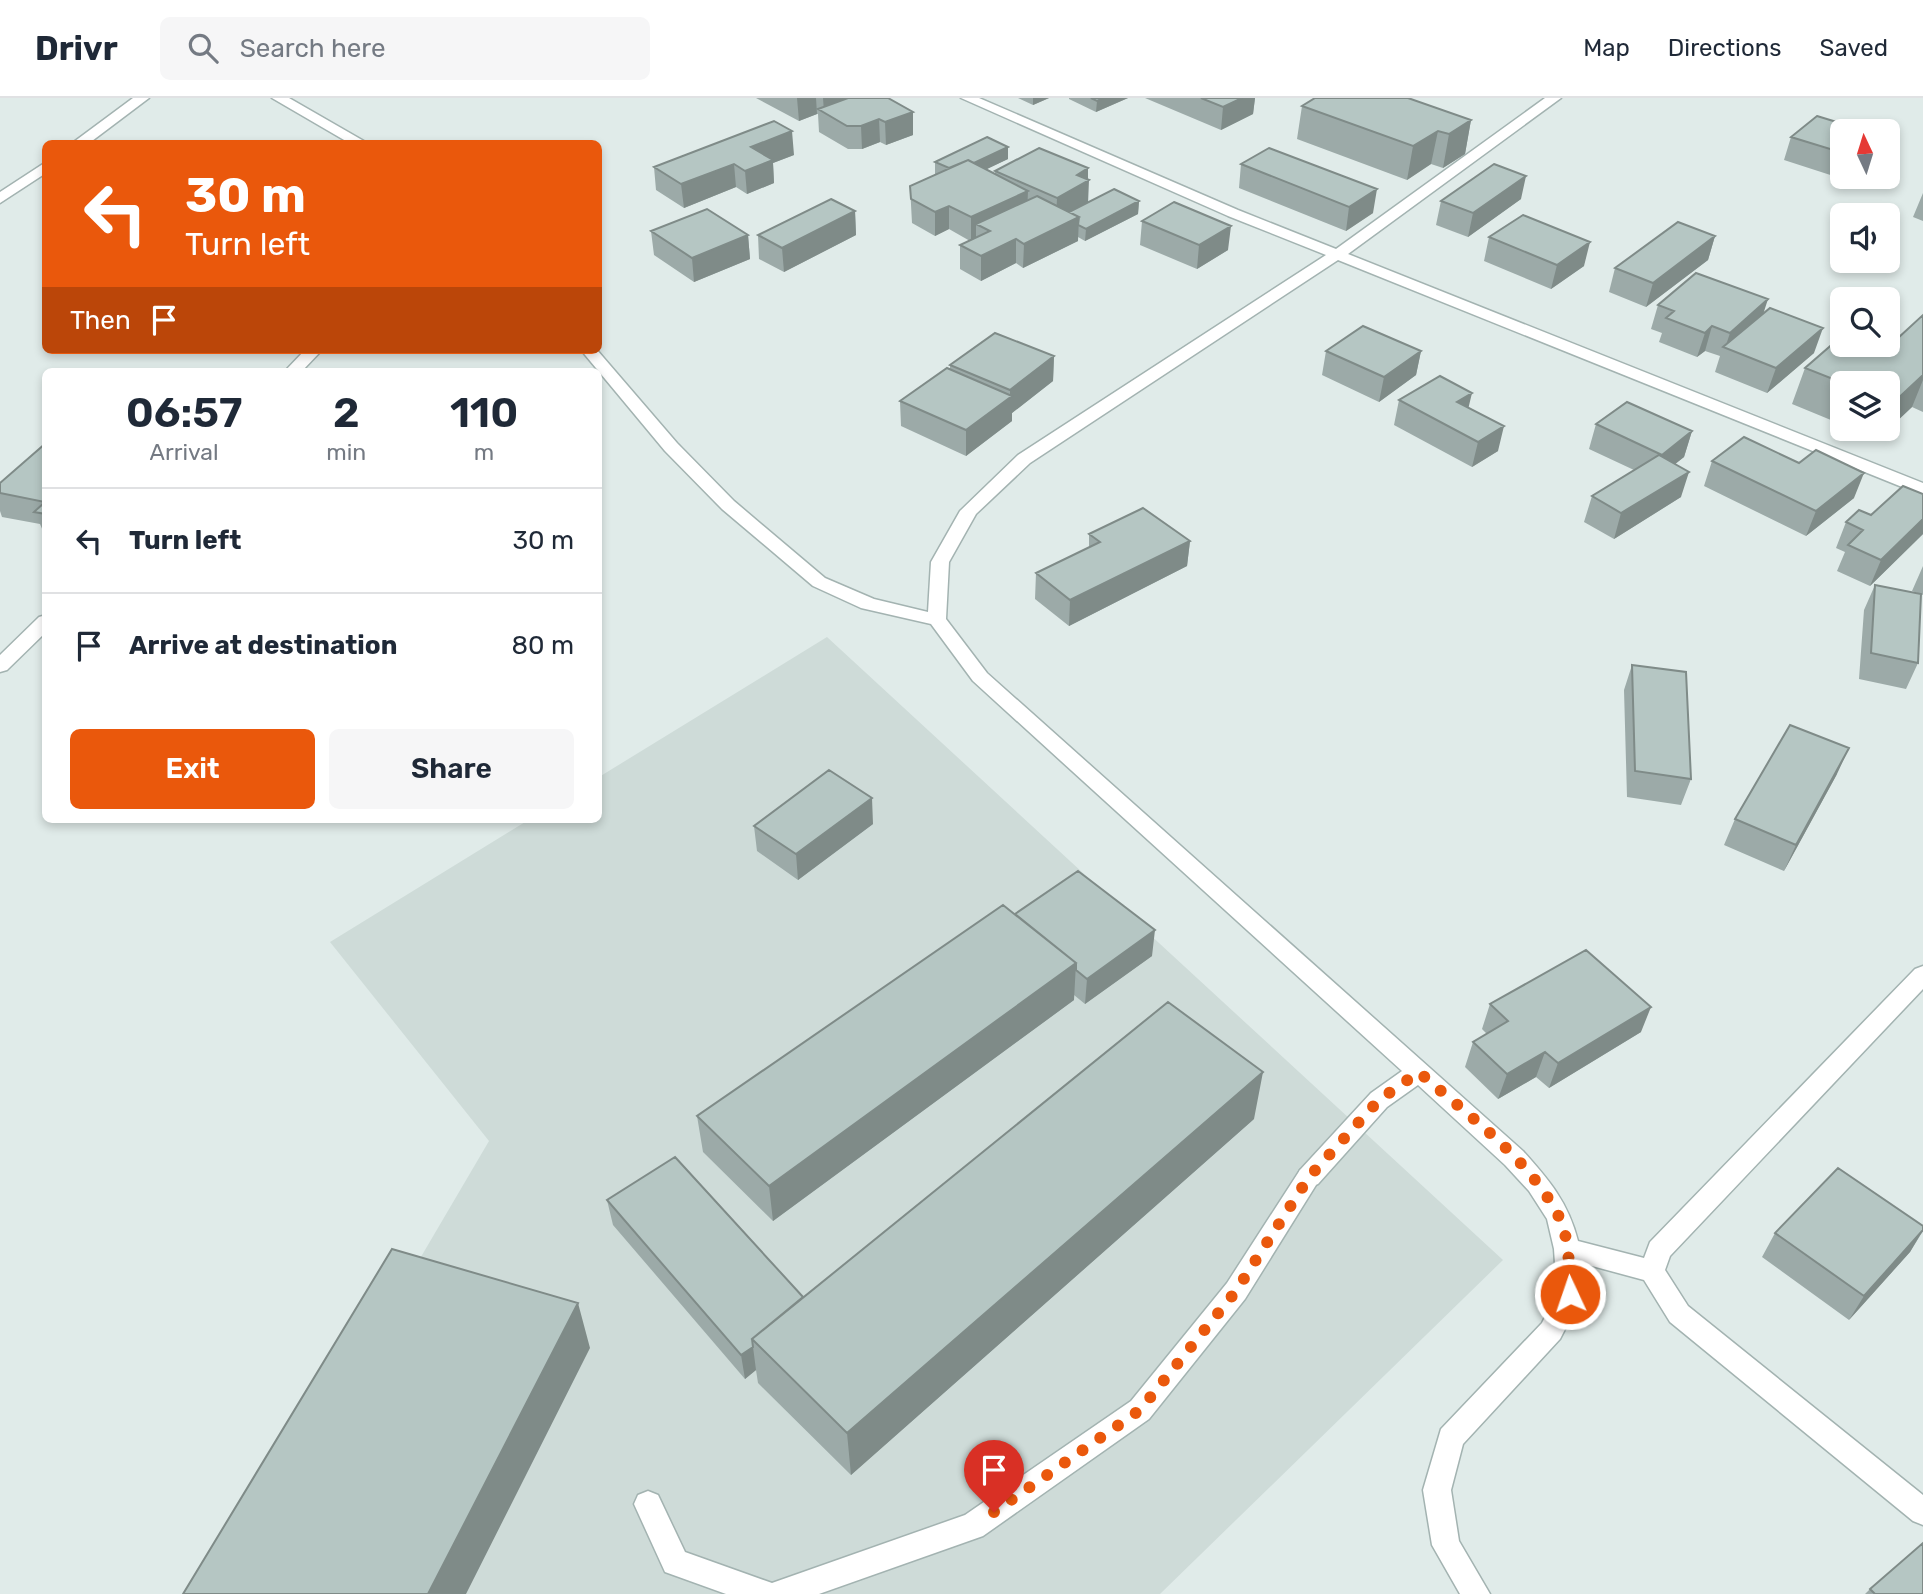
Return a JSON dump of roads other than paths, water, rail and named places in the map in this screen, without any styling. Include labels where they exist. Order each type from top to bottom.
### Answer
[{"type":"street","points":[[84,140],[142,98]]},
{"type":"street","points":[[279,98],[355,140]]},
{"type":"street","points":[[968,98],[1233,213],[1923,489]]},
{"type":"street","points":[[1476,1594],[1446,1545],[1437,1490],[1451,1438],[1476,1408],[1551,1331],[1570,1294],[1567,1249],[1559,1216],[1538,1184],[1514,1158],[979,677],[937,620],[940,562],[969,511],[1024,459],[1338,254],[1554,98]]},
{"type":"street","points":[[0,199],[42,169]]},
{"type":"street","points":[[296,368],[310,354]]},
{"type":"street","points":[[592,354],[671,447],[729,505],[819,582],[868,604],[937,620]]},
{"type":"street","points":[[0,666],[42,625]]},
{"type":"street","points":[[1652,1271],[1659,1250],[1923,975]]},
{"type":"street","points":[[779,1594],[973,1526],[1140,1410],[1236,1291],[1309,1177],[1379,1100],[1419,1072]]},
{"type":"street","points":[[1567,1249],[1652,1271],[1679,1314],[1923,1512]]},
{"type":"street","points":[[648,1504],[675,1562],[766,1594]]}]
